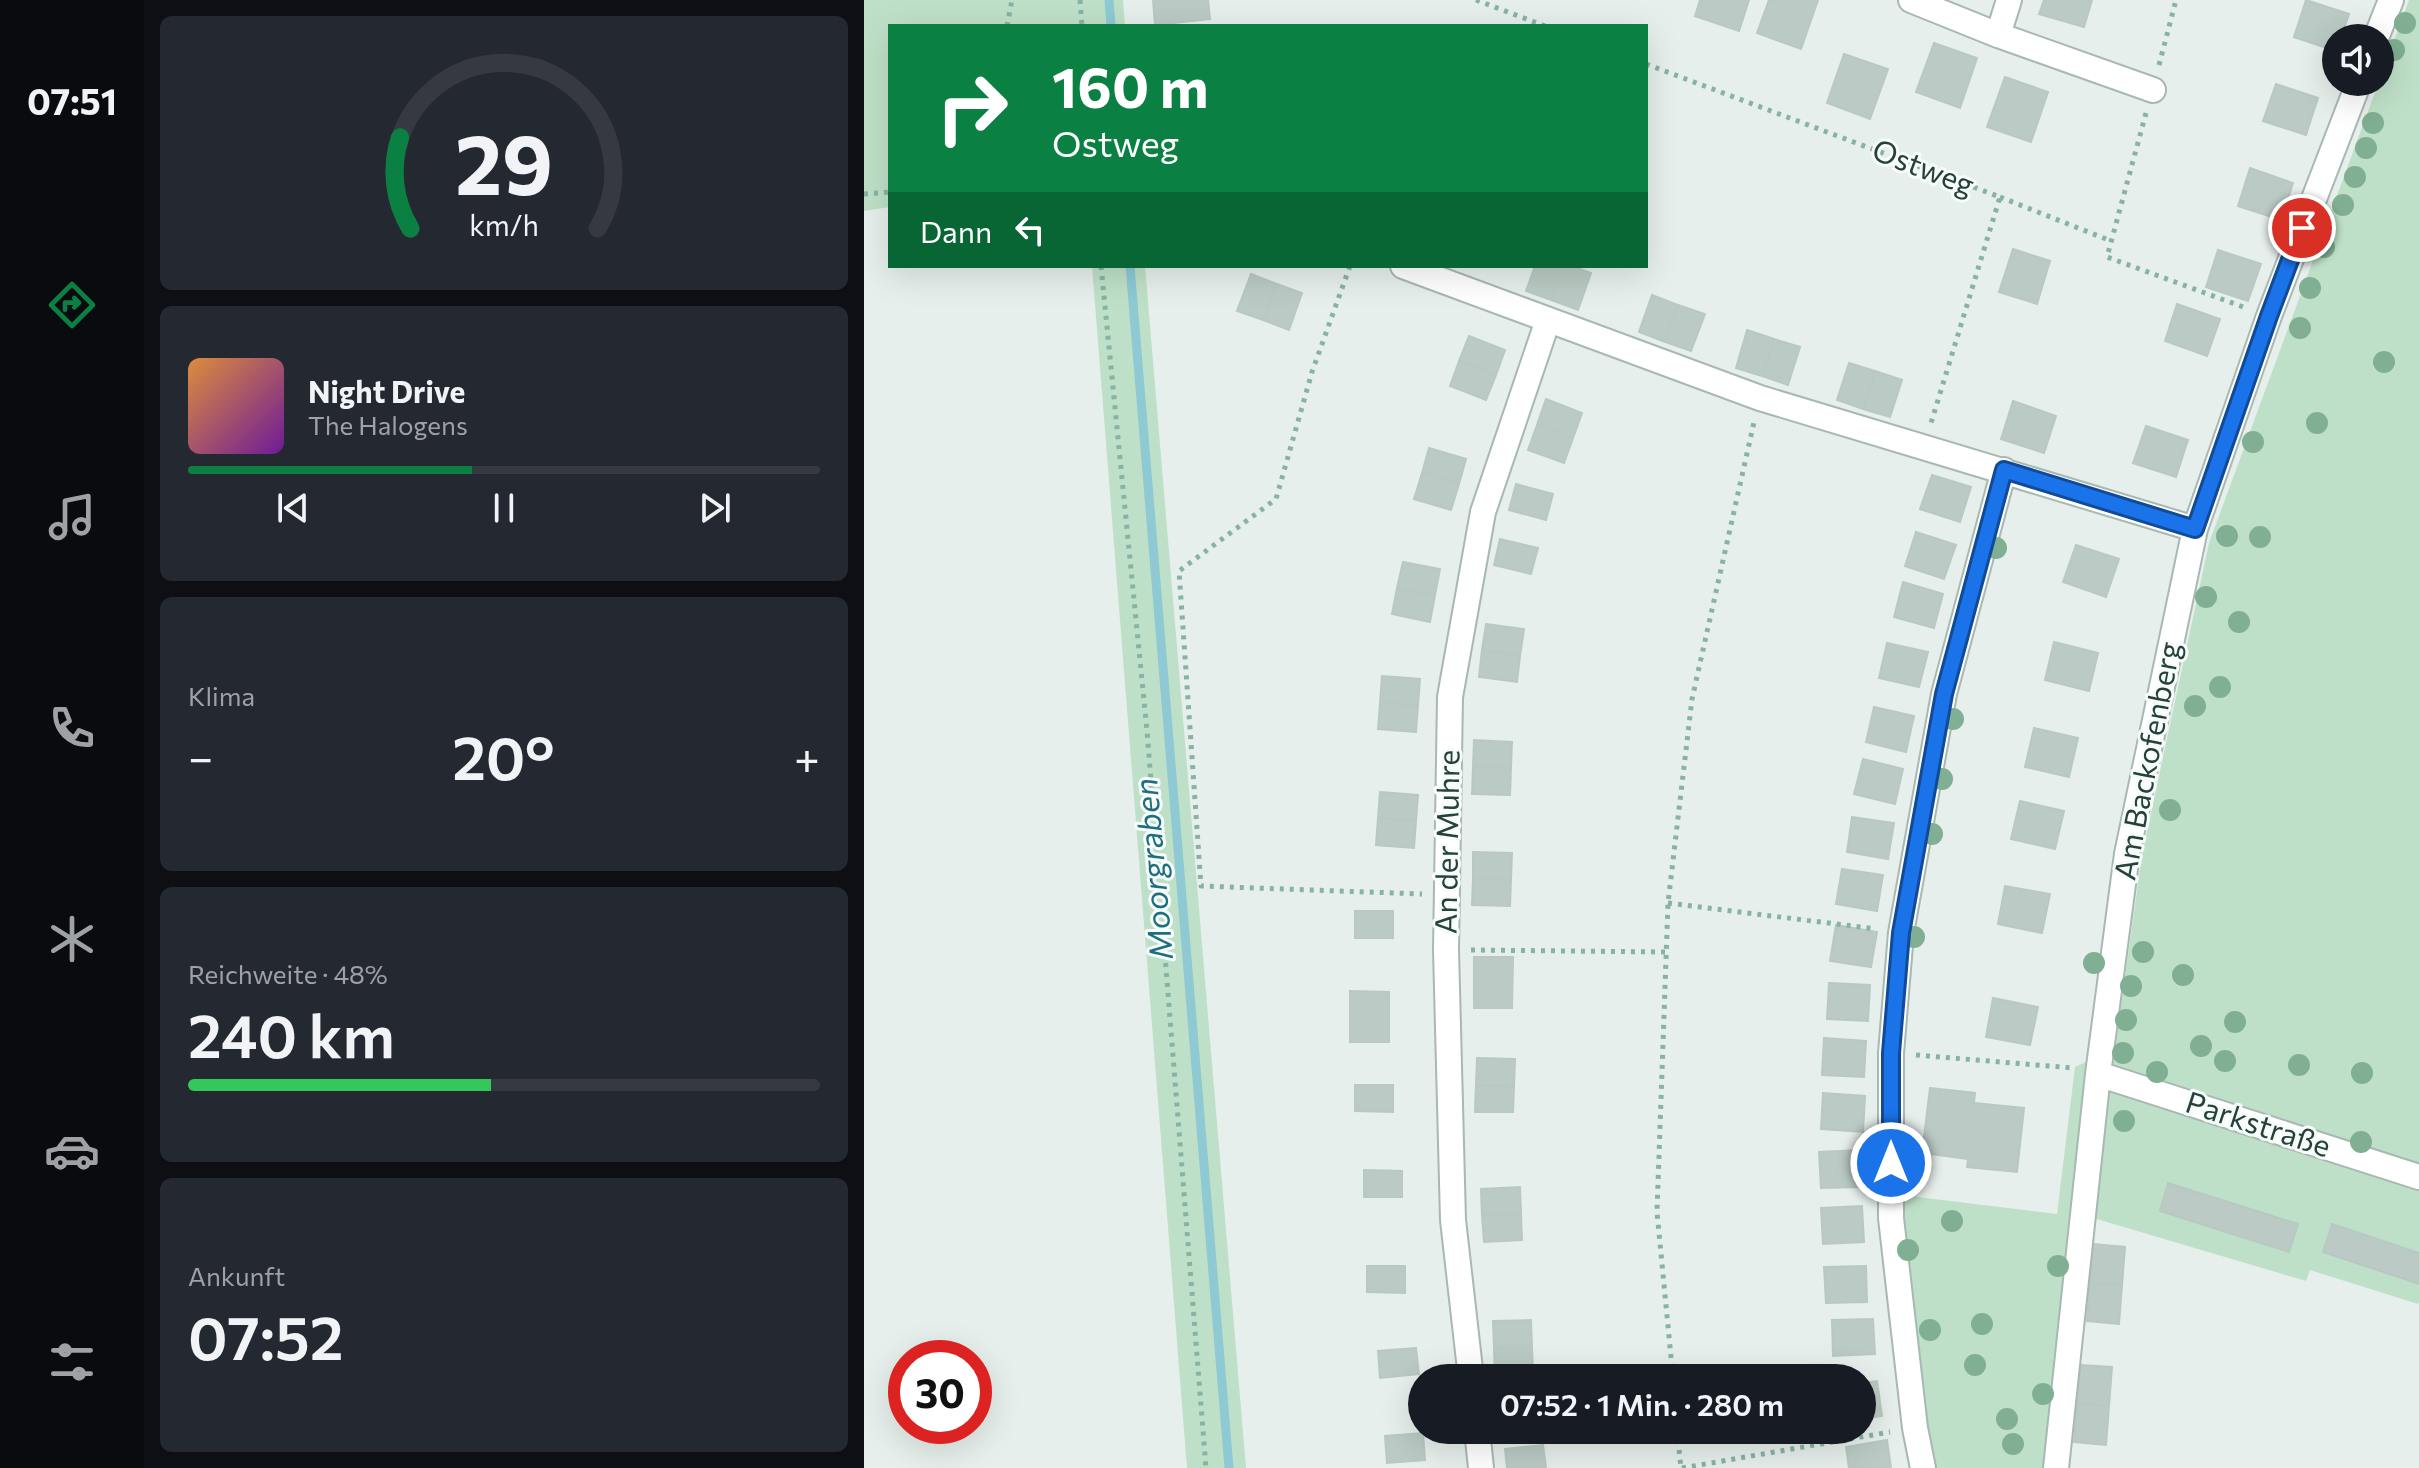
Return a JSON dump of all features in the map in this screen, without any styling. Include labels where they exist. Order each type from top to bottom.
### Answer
[{"type":"street","points":[[1911,0],[1998,35],[2153,90]]},
{"type":"street","points":[[1998,35],[2009,0]]},
{"type":"street","points":[[2382,24],[2391,0]]},
{"type":"street","name":"Am Backofenberg","points":[[2056,1468],[2098,1074],[2127,854],[2195,529],[2269,316],[2354,96]]},
{"type":"street","points":[[1408,268],[1760,398],[2195,529]]},
{"type":"street","name":"An der Muhre","points":[[1469,1364],[1453,1220],[1446,950],[1450,697],[1483,512],[1548,320]]},
{"type":"street","points":[[1923,1468],[1915,1428],[1891,1218],[1891,1053],[1901,933],[1944,694],[2004,470]]},
{"type":"street","name":"Parkstraße","points":[[2098,1074],[2419,1177]]},
{"type":"street","points":[[1478,1444],[1481,1468]]},
{"type":"path","points":[[1007,24],[1012,0]]},
{"type":"path","points":[[1080,0],[1082,24]]},
{"type":"path","points":[[1476,0],[1540,24]]},
{"type":"path","points":[[2176,0],[2107,257],[2269,316]]},
{"type":"path","name":"Ostweg","points":[[1648,65],[2000,197],[1923,446]]},
{"type":"path","points":[[864,194],[888,192]]},
{"type":"path","points":[[2000,197],[2111,241]]},
{"type":"path","points":[[1101,268],[1147,731],[1206,1468]]},
{"type":"path","points":[[1349,268],[1312,372],[1276,499],[1179,571],[1201,886],[1447,895]]},
{"type":"path","points":[[1672,1364],[1657,1212],[1668,903],[1692,699],[1760,398]]},
{"type":"path","points":[[1668,903],[1901,933]]},
{"type":"path","points":[[1446,950],[1665,952]]},
{"type":"path","points":[[1891,1053],[2066,1066],[2098,1074]]},
{"type":"path","points":[[1679,1444],[1682,1468],[1915,1428]]},
{"type":"green space","points":[[864,0],[1123,0],[1125,24],[888,24],[888,207],[864,211]]},
{"type":"green space","points":[[2409,0],[2419,0],[2418,1304],[2310,1270],[2306,1281],[2090,1217],[2066,1468],[1909,1468],[1877,1192],[2057,1214],[2075,1067],[2115,1049],[2142,855],[2209,543],[2374,96],[2394,96],[2394,41]]},
{"type":"green space","points":[[1092,268],[1145,268],[1246,1468],[1187,1468]]},
{"type":"building","points":[[1153,0],[1208,0],[1210,19],[1155,24]]},
{"type":"building","points":[[1700,0],[1749,0],[1739,31],[1695,16]]},
{"type":"building","points":[[1769,0],[1818,0],[1801,49],[1757,33]]},
{"type":"building","points":[[2044,0],[2092,0],[2084,27],[2039,14]]},
{"type":"building","points":[[2306,0],[2349,14],[2346,24],[2322,24],[2322,46],[2294,37]]},
{"type":"building","points":[[1934,43],[1977,58],[1960,108],[1916,92]]},
{"type":"building","points":[[1844,54],[1888,69],[1870,119],[1827,103]]},
{"type":"building","points":[[2005,77],[2048,92],[2031,142],[1987,127]]},
{"type":"building","points":[[2276,84],[2318,98],[2306,135],[2263,121]]},
{"type":"building","points":[[2250,168],[2293,183],[2281,220],[2238,206]]},
{"type":"building","points":[[2013,249],[2050,261],[2037,304],[1999,292]]},
{"type":"building","points":[[2218,250],[2261,264],[2248,301],[2206,287]]},
{"type":"building","points":[[1534,268],[1563,268],[1551,300],[1526,291]]},
{"type":"building","points":[[1563,268],[1577,268],[1591,273],[1578,310],[1551,300]]},
{"type":"building","points":[[1251,274],[1277,284],[1263,320],[1237,311]]},
{"type":"building","points":[[1277,284],[1302,293],[1289,330],[1263,320]]},
{"type":"building","points":[[1652,295],[1678,305],[1665,342],[1639,332]]},
{"type":"building","points":[[2177,304],[2220,319],[2207,356],[2165,341]]},
{"type":"building","points":[[1678,305],[1705,314],[1691,351],[1665,342]]},
{"type":"building","points":[[1747,330],[1774,339],[1762,376],[1736,368]]},
{"type":"building","points":[[1469,336],[1505,350],[1496,375],[1459,361]]},
{"type":"building","points":[[1774,339],[1800,347],[1788,385],[1762,376]]},
{"type":"building","points":[[1459,361],[1496,375],[1486,400],[1450,386]]},
{"type":"building","points":[[1849,363],[1875,371],[1863,409],[1837,400]]},
{"type":"building","points":[[1875,371],[1902,380],[1890,417],[1863,409]]},
{"type":"building","points":[[1546,399],[1582,413],[1573,438],[1537,425]]},
{"type":"building","points":[[2013,401],[2056,416],[2044,453],[2001,439]]},
{"type":"building","points":[[1537,425],[1573,438],[1564,463],[1528,450]]},
{"type":"building","points":[[2146,426],[2188,440],[2176,477],[2133,463]]},
{"type":"building","points":[[1429,448],[1466,459],[1459,484],[1422,473]]},
{"type":"building","points":[[1422,473],[1459,484],[1451,510],[1414,499]]},
{"type":"building","points":[[1932,475],[1971,487],[1960,522],[1920,509]]},
{"type":"building","points":[[1516,484],[1553,494],[1546,520],[1509,510]]},
{"type":"building","points":[[1916,532],[1956,545],[1944,579],[1905,566]]},
{"type":"building","points":[[1500,539],[1538,548],[1531,574],[1494,565]]},
{"type":"building","points":[[2076,545],[2119,559],[2106,597],[2063,582]]},
{"type":"building","points":[[1403,562],[1440,569],[1435,595],[1397,588]]},
{"type":"building","points":[[1903,582],[1943,594],[1934,628],[1894,617]]},
{"type":"building","points":[[1397,588],[1435,595],[1430,622],[1392,614]]},
{"type":"building","points":[[1486,624],[1524,629],[1520,656],[1482,650]]},
{"type":"building","points":[[2054,642],[2098,653],[2089,691],[2045,680]]},
{"type":"building","points":[[1887,643],[1928,652],[1919,687],[1879,678]]},
{"type":"building","points":[[1482,650],[1520,656],[1517,682],[1479,677]]},
{"type":"building","points":[[1382,676],[1420,679],[1418,705],[1380,703]]},
{"type":"building","points":[[1380,703],[1418,705],[1416,732],[1378,729]]},
{"type":"building","points":[[1874,707],[1914,716],[1906,752],[1866,742]]},
{"type":"building","points":[[2034,728],[2078,738],[2069,777],[2025,767]]},
{"type":"building","points":[[1474,740],[1512,742],[1511,768],[1473,767]]},
{"type":"building","points":[[1863,759],[1903,769],[1895,804],[1854,794]]},
{"type":"building","points":[[1473,767],[1511,768],[1510,795],[1472,794]]},
{"type":"building","points":[[1380,792],[1418,795],[1416,821],[1378,818]]},
{"type":"building","points":[[2020,801],[2064,811],[2055,849],[2011,839]]},
{"type":"building","points":[[1852,817],[1894,823],[1888,859],[1847,852]]},
{"type":"building","points":[[1378,818],[1416,821],[1414,848],[1376,845]]},
{"type":"building","points":[[1473,852],[1512,853],[1511,880],[1473,878]]},
{"type":"building","points":[[1842,869],[1883,875],[1877,911],[1836,904]]},
{"type":"building","points":[[1473,878],[1511,880],[1510,906],[1472,905]]},
{"type":"building","points":[[2005,886],[2050,894],[2042,933],[1998,924]]},
{"type":"building","points":[[1355,911],[1393,911],[1393,938],[1355,938]]},
{"type":"building","points":[[1836,925],[1877,932],[1871,967],[1830,961]]},
{"type":"building","points":[[1474,957],[1513,957],[1512,1008],[1474,1008]]},
{"type":"building","points":[[1829,983],[1870,985],[1868,1021],[1827,1019]]},
{"type":"building","points":[[1350,991],[1389,992],[1389,1042],[1350,1042]]},
{"type":"building","points":[[1993,998],[2038,1007],[2030,1045],[1986,1037]]},
{"type":"building","points":[[1824,1038],[1866,1041],[1864,1077],[1822,1075]]},
{"type":"building","points":[[1477,1058],[1515,1059],[1514,1086],[1476,1085]]},
{"type":"building","points":[[1355,1085],[1393,1085],[1393,1112],[1355,1111]]},
{"type":"building","points":[[1476,1085],[1514,1086],[1513,1112],[1475,1112]]},
{"type":"building","points":[[1930,1088],[1975,1093],[1974,1103],[2024,1108],[2017,1172],[1967,1167],[1968,1159],[1922,1153]]},
{"type":"building","points":[[1823,1093],[1865,1096],[1863,1132],[1821,1129]]},
{"type":"building","points":[[1860,1150],[1862,1187],[1821,1188],[1819,1152]]},
{"type":"building","points":[[1364,1170],[1402,1171],[1402,1197],[1364,1197]]},
{"type":"building","points":[[2168,1183],[2298,1224],[2289,1252],[2160,1211]]},
{"type":"building","points":[[1520,1187],[1521,1214],[1482,1215],[1481,1189]]},
{"type":"building","points":[[1862,1206],[1864,1242],[1823,1244],[1821,1208]]},
{"type":"building","points":[[1521,1214],[1522,1240],[1484,1242],[1482,1215]]},
{"type":"building","points":[[2332,1224],[2419,1253],[2419,1284],[2323,1252]]},
{"type":"building","points":[[2093,1244],[2125,1247],[2122,1285],[2090,1283]]},
{"type":"building","points":[[1367,1266],[1405,1266],[1405,1293],[1367,1292]]},
{"type":"building","points":[[1866,1266],[1867,1302],[1826,1303],[1824,1267]]},
{"type":"building","points":[[2090,1283],[2122,1285],[2119,1324],[2087,1321]]},
{"type":"building","points":[[1873,1319],[1875,1354],[1833,1356],[1832,1320]]},
{"type":"building","points":[[1531,1320],[1532,1347],[1494,1348],[1493,1321]]},
{"type":"building","points":[[1532,1347],[1533,1364],[1495,1364],[1494,1348]]},
{"type":"building","points":[[1416,1348],[1418,1364],[1408,1364],[1408,1375],[1380,1378],[1378,1351]]},
{"type":"building","points":[[2080,1365],[2112,1367],[2109,1406],[2077,1403]]},
{"type":"building","points":[[1876,1381],[1882,1416],[1876,1417]]},
{"type":"building","points":[[2077,1403],[2109,1406],[2106,1445],[2074,1442]]},
{"type":"building","points":[[1408,1434],[1408,1444],[1424,1444],[1425,1460],[1387,1463],[1385,1436]]},
{"type":"building","points":[[1887,1440],[1891,1468],[1849,1468],[1846,1447]]},
{"type":"building","points":[[1543,1445],[1546,1468],[1507,1468],[1505,1449]]},
{"type":"waterway","name":"Moorgraben","points":[[1109,0],[1111,24]]},
{"type":"waterway","name":"Moorgraben","points":[[1130,268],[1229,1468]]},
{"type":"route","points":[[1891,1163],[1891,1053],[1901,933],[1944,694],[2004,470],[2195,529],[2302,228]]}]
